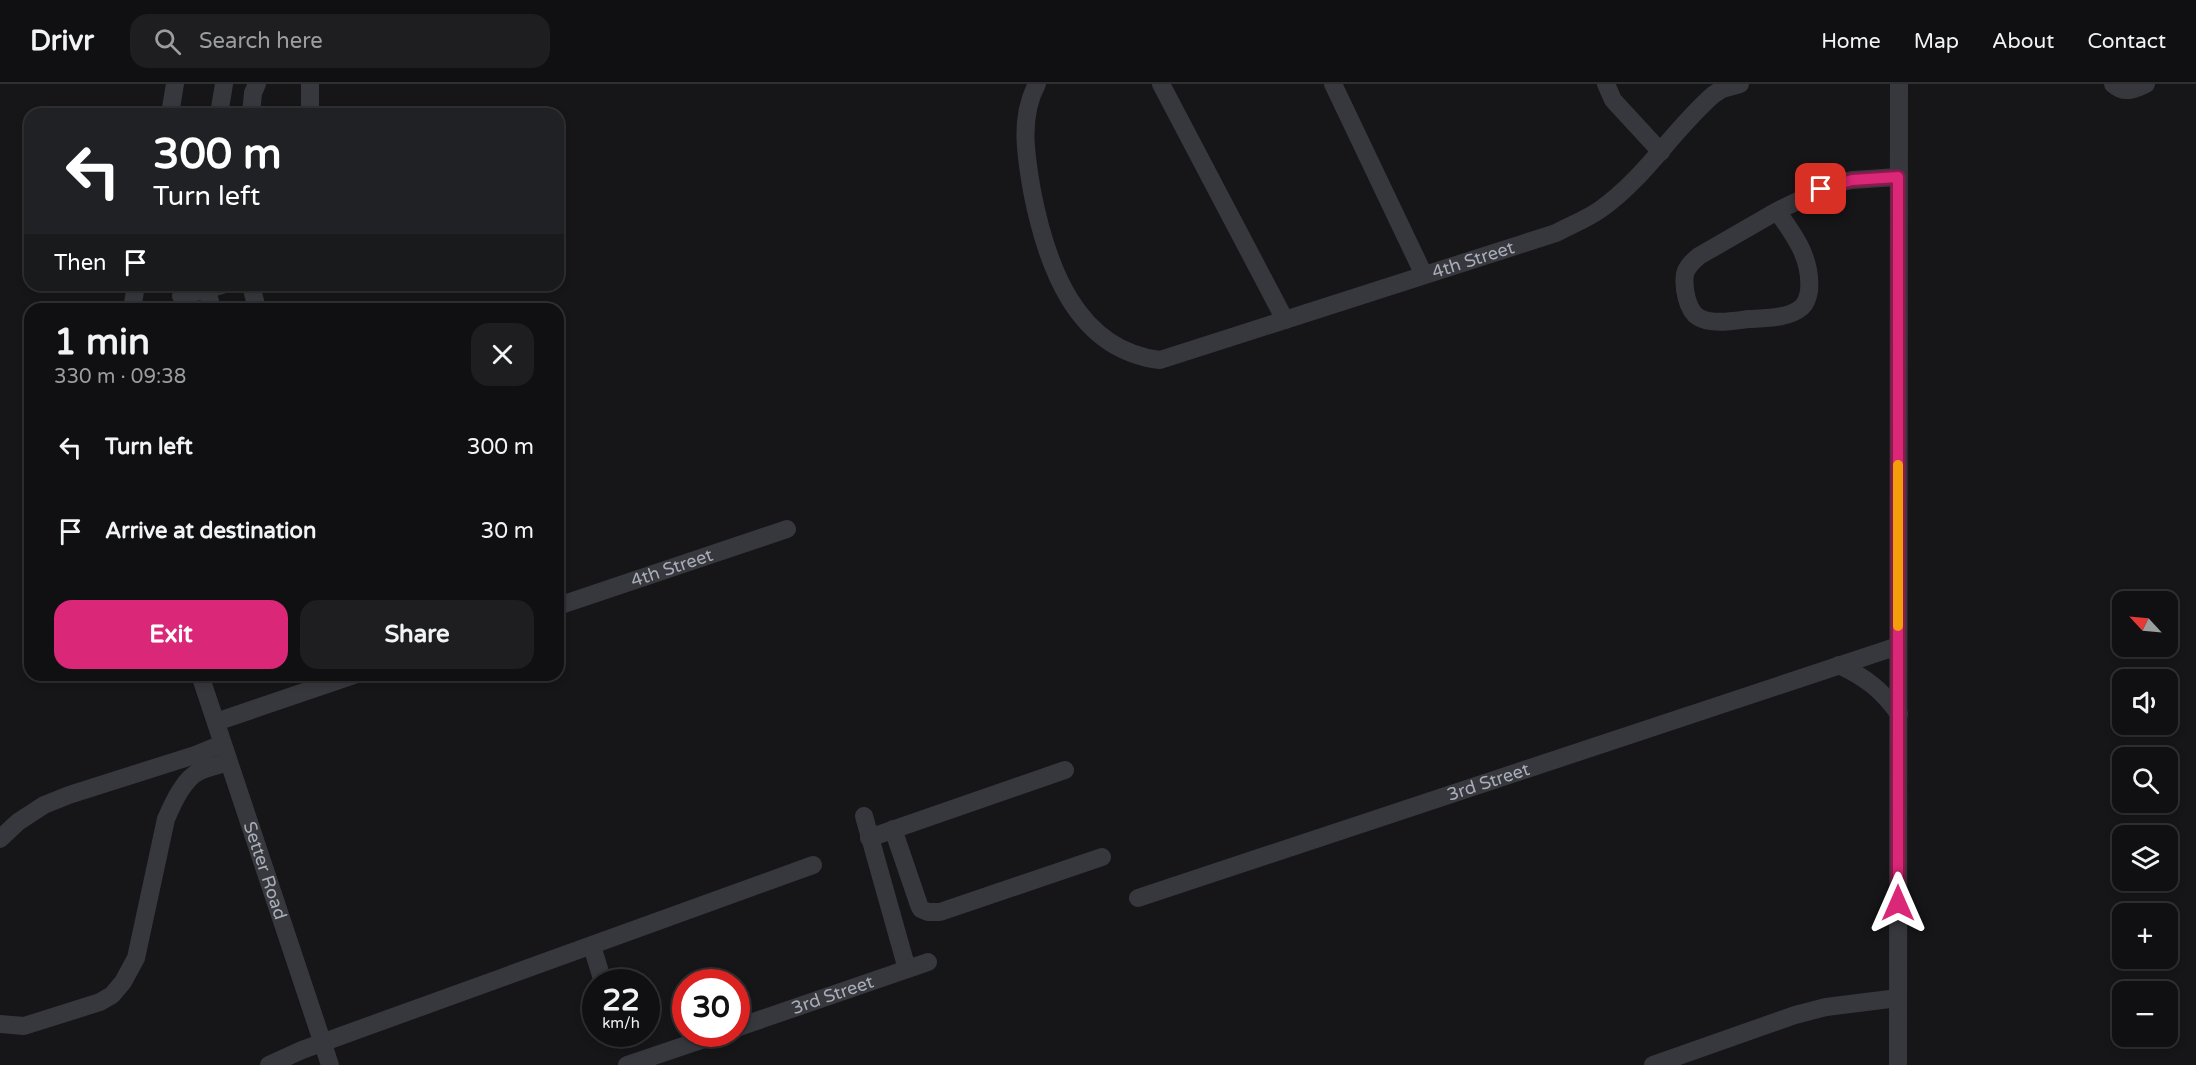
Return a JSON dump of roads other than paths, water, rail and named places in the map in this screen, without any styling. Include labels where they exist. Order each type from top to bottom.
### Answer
[{"type":"street","points":[[171,108],[175,84]]},
{"type":"street","points":[[220,108],[224,84]]},
{"type":"street","points":[[252,108],[253,93],[257,84]]},
{"type":"street","points":[[310,84],[310,108]]},
{"type":"street","name":"4th Street","points":[[1037,84],[1026,113],[1027,149],[1036,211],[1055,272],[1070,301],[1087,322],[1107,340],[1126,353],[1141,358],[1160,360],[1556,233],[1602,209],[1661,152],[1713,95],[1722,89],[1740,84]]},
{"type":"street","points":[[1161,84],[1285,320]]},
{"type":"street","points":[[1333,84],[1424,274]]},
{"type":"street","points":[[1606,84],[1618,106],[1661,152]]},
{"type":"street","points":[[1898,1065],[1899,84]]},
{"type":"street","points":[[2113,84],[2119,90],[2126,91],[2146,84]]},
{"type":"street","points":[[1776,212],[1794,236],[1808,266],[1810,279],[1808,297],[1803,306],[1793,312],[1769,317],[1730,321],[1706,320],[1695,316],[1686,294],[1685,275],[1690,264],[1699,256],[1776,212],[1833,184],[1852,180],[1898,177]]},
{"type":"street","points":[[182,297],[202,291]]},
{"type":"street","name":"4th Street","points":[[564,604],[787,529]]},
{"type":"street","name":"3rd Street","points":[[1138,898],[1898,646]]},
{"type":"street","points":[[1839,665],[1872,683],[1899,714]]},
{"type":"street","name":"Setter Road","points":[[202,681],[330,1065]]},
{"type":"street","points":[[216,722],[336,681]]},
{"type":"street","points":[[0,839],[44,805],[222,744]]},
{"type":"street","points":[[0,1024],[16,1027],[32,1024],[100,1002],[112,995],[123,982],[136,957],[166,819],[172,805],[183,788],[198,772],[228,762]]},
{"type":"street","points":[[869,838],[1065,770]]},
{"type":"street","points":[[864,816],[903,948],[907,969]]},
{"type":"street","points":[[893,829],[919,905],[921,909],[928,912],[940,912],[1102,857]]},
{"type":"street","points":[[269,1065],[302,1050],[813,865]]},
{"type":"street","points":[[592,946],[599,969]]},
{"type":"street","name":"3rd Street","points":[[750,1023],[928,962]]},
{"type":"street","points":[[1653,1065],[1827,1006],[1898,998]]},
{"type":"street","points":[[629,1065],[681,1047]]}]
